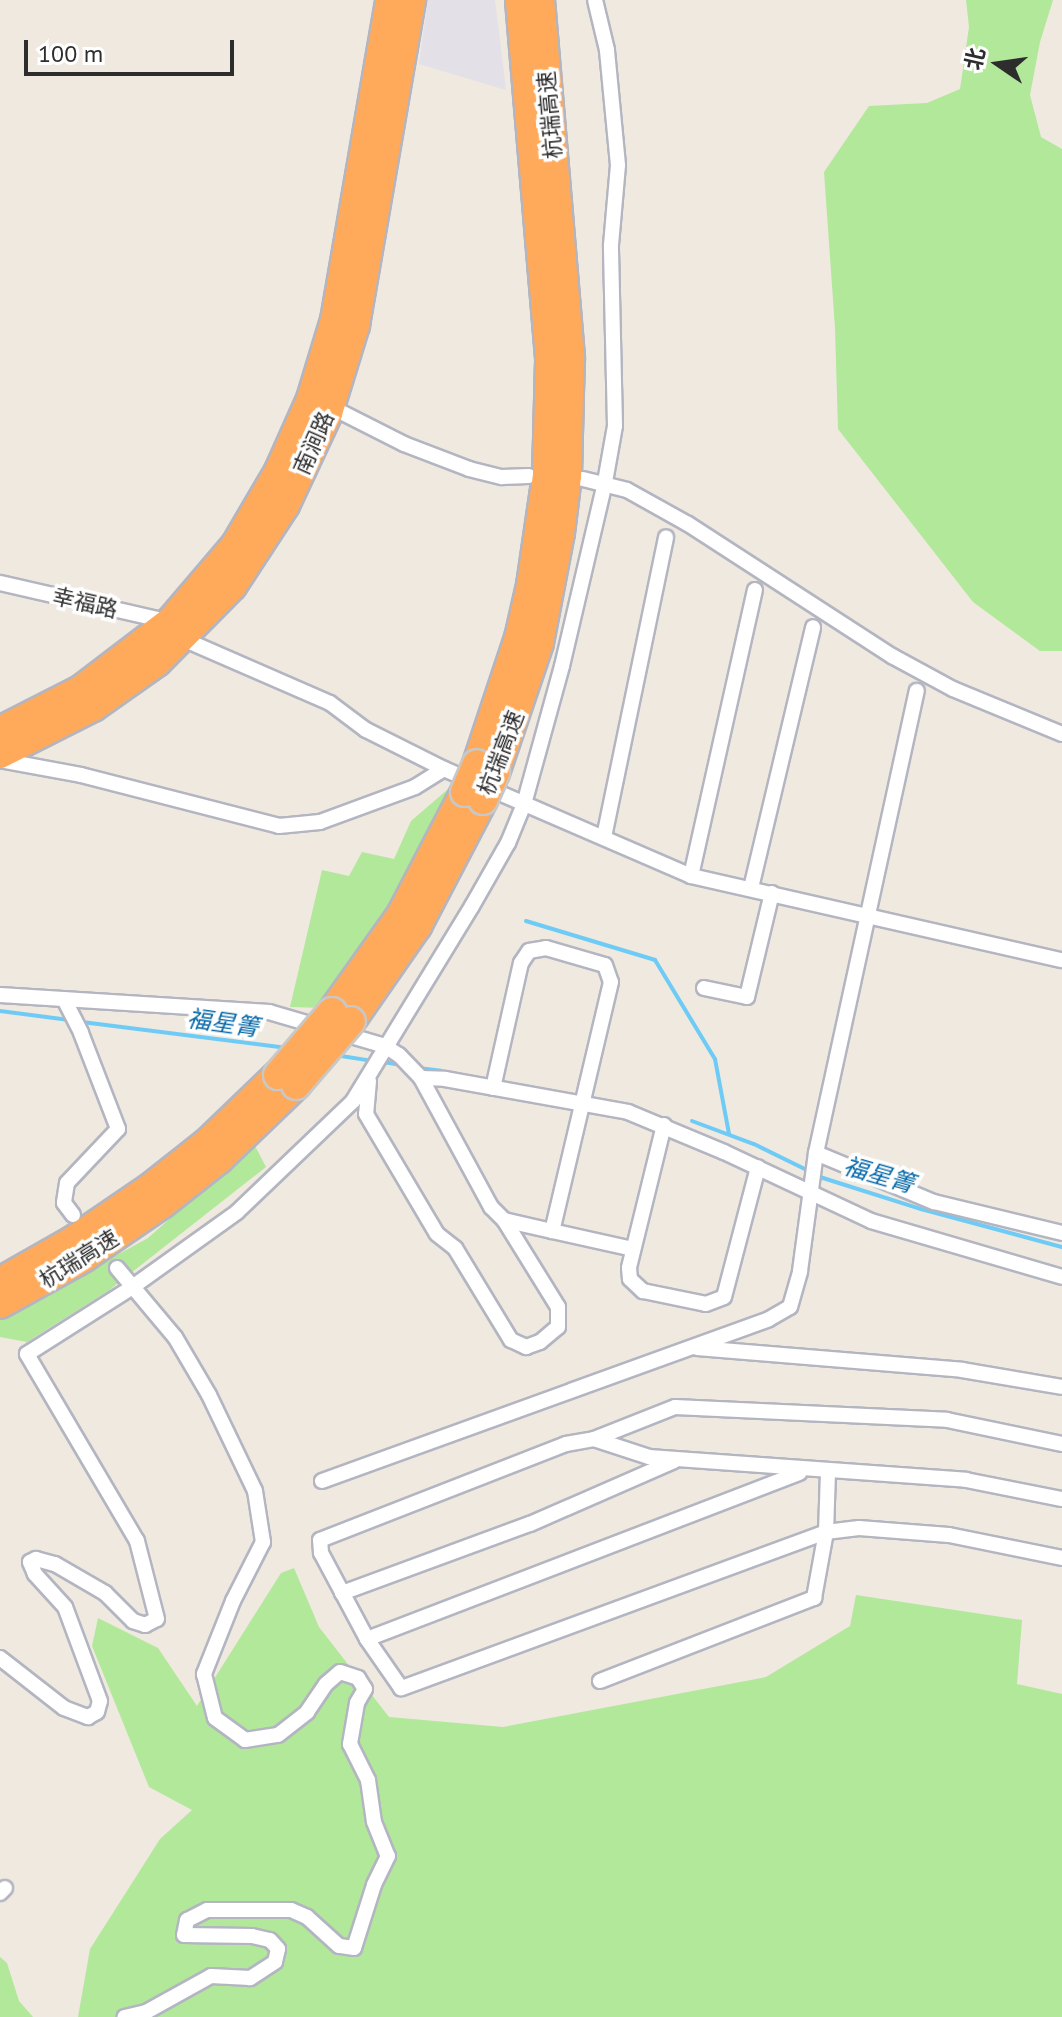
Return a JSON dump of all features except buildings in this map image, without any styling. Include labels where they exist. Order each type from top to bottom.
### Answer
[{"type":"highway","name":"南涧路","points":[[0,731],[82,689],[177,631],[252,519],[290,449],[317,384],[345,275],[390,0]]},
{"type":"highway","name":"南涧路","points":[[0,757],[93,707],[232,586],[270,530],[309,458],[331,407],[350,347],[365,279],[411,0]]},
{"type":"highway","name":"杭瑞高速","points":[[486,769],[534,571],[547,475],[550,358],[520,0]]},
{"type":"highway","name":"杭瑞高速","points":[[0,1304],[83,1258],[162,1204],[219,1159],[287,1080],[341,1016],[474,796],[524,695],[545,616],[560,533],[569,447],[570,357],[540,0]]},
{"type":"highway","name":"杭瑞高速","points":[[0,1282],[72,1241],[150,1188],[287,1080]]},
{"type":"street","points":[[0,1658],[64,1708],[88,1717],[97,1712],[100,1701],[65,1607],[35,1574],[30,1562],[36,1559],[55,1564],[105,1593],[133,1621],[145,1625],[157,1619],[137,1541],[27,1354],[131,1288],[237,1212],[337,1119],[371,1073],[472,906],[508,843],[524,804],[605,482],[615,426],[611,245],[618,165],[607,50],[595,0]]},
{"type":"street","points":[[331,407],[404,444],[469,469],[502,477],[529,476]]},
{"type":"street","points":[[583,479],[605,482],[627,490],[688,524],[892,656],[953,689],[1062,734]]},
{"type":"street","points":[[604,837],[666,537]]},
{"type":"street","name":"幸福路","points":[[0,583],[177,631],[330,703],[366,730],[444,769],[691,876],[1062,960]]},
{"type":"street","points":[[691,876],[755,590]]},
{"type":"street","points":[[751,888],[813,627]]},
{"type":"street","points":[[322,1481],[769,1319],[790,1307],[816,1157],[917,691]]},
{"type":"street","points":[[0,757],[279,826],[320,822],[415,787],[444,769]]},
{"type":"street","points":[[704,988],[747,997],[772,893]]},
{"type":"street","points":[[493,1088],[521,963],[529,951],[546,948],[598,960],[610,976],[552,1231]]},
{"type":"street","points":[[0,995],[68,1006],[269,1012],[399,1055],[421,1078],[491,1207],[504,1220],[558,1307],[561,1317],[555,1331],[526,1347],[511,1340],[455,1248],[437,1234],[366,1114],[364,1106],[371,1073]]},
{"type":"street","points":[[68,1006],[118,1129],[67,1183],[64,1203],[73,1215]]},
{"type":"street","points":[[421,1078],[628,1112],[812,1188],[871,1221],[1062,1277]]},
{"type":"street","points":[[664,1125],[629,1274],[638,1289],[700,1304],[718,1301],[728,1290],[758,1167]]},
{"type":"street","points":[[816,1157],[934,1202],[1062,1233]]},
{"type":"street","points":[[504,1220],[633,1249]]},
{"type":"street","points":[[117,1268],[175,1337],[209,1395],[255,1491],[263,1542],[233,1601],[204,1674],[215,1718],[245,1740],[278,1735],[307,1712],[326,1684],[340,1672],[358,1678],[365,1689],[357,1703],[350,1744],[368,1780],[374,1822],[388,1856],[374,1885],[354,1948],[339,1946],[307,1917],[291,1910],[207,1910],[187,1920],[184,1935],[252,1936],[270,1940],[278,1949],[275,1962],[250,1978],[211,1976],[146,2012],[125,2017]]},
{"type":"street","points":[[689,1348],[962,1370],[1062,1387]]},
{"type":"street","points":[[1062,1444],[947,1420],[675,1407],[594,1439],[566,1444],[320,1540],[321,1553],[367,1639],[401,1688],[826,1532],[859,1528],[949,1535],[1062,1558]]},
{"type":"street","points":[[594,1439],[649,1457],[966,1480],[1062,1499]]},
{"type":"street","points":[[342,1593],[530,1524],[678,1459]]},
{"type":"street","points":[[367,1639],[805,1470]]},
{"type":"street","points":[[600,1681],[814,1598],[826,1532],[828,1472]]},
{"type":"shaded area","points":[[428,0],[495,0],[506,90],[419,64]]},
{"type":"green space","points":[[966,0],[1053,0],[1040,42],[1030,95],[1041,137],[1062,149],[1062,651],[1040,651],[973,602],[838,429],[835,328],[824,172],[869,106],[927,103],[960,89],[969,27]]},
{"type":"green space","points":[[447,790],[453,796],[416,868],[324,1008],[290,1007],[322,870],[349,876],[362,852],[394,859],[411,821]]},
{"type":"green space","points":[[254,1144],[266,1167],[108,1291],[27,1342],[0,1337],[0,1319],[148,1238]]},
{"type":"green space","points":[[294,1568],[319,1627],[389,1717],[503,1727],[766,1677],[850,1626],[856,1595],[1022,1620],[1017,1684],[1062,1694],[1062,2017],[78,2017],[90,1949],[160,1839],[192,1810],[149,1787],[92,1646],[98,1618],[158,1648],[197,1706],[281,1573]]},
{"type":"green space","points":[[0,1957],[7,1963],[19,2001],[33,2017],[0,2017]]},
{"type":"waterway","points":[[526,921],[655,960],[715,1059],[729,1134]]},
{"type":"waterway","name":"福星箐","points":[[0,1011],[69,1020]]},
{"type":"waterway","name":"福星箐","points":[[82,1022],[287,1048]]},
{"type":"waterway","name":"福星箐","points":[[335,1055],[374,1061]]},
{"type":"waterway","name":"福星箐","points":[[383,1062],[402,1065]]},
{"type":"waterway","name":"福星箐","points":[[418,1068],[441,1071]]},
{"type":"waterway","name":"福星箐","points":[[692,1121],[754,1144],[823,1178],[921,1209],[1062,1247]]}]
